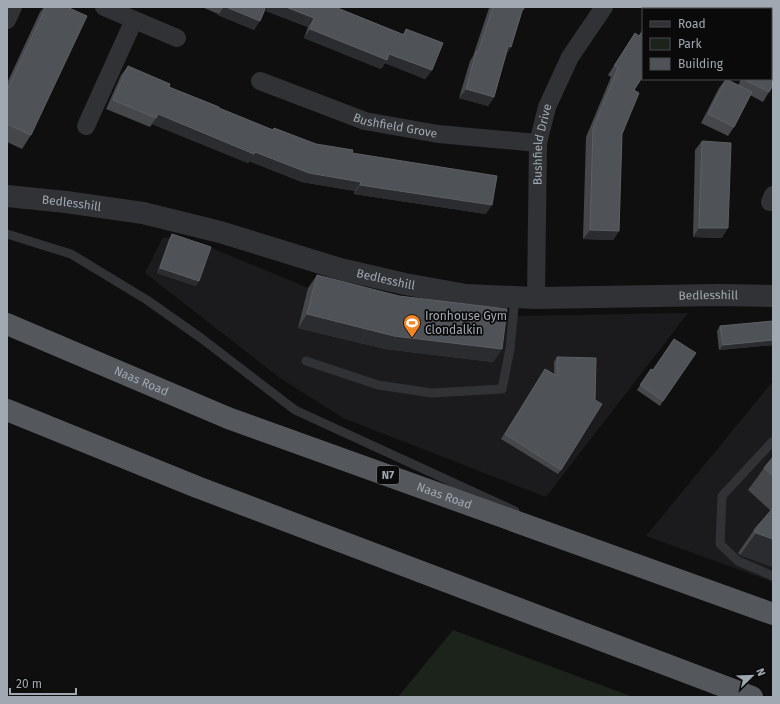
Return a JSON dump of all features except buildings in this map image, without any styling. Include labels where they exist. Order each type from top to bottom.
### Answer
[{"type":"highway","name":"Naas Road","points":[[7,324],[228,418],[773,614]]},
{"type":"highway","points":[[7,410],[204,490],[752,697]]},
{"type":"street","points":[[7,20],[13,7]]},
{"type":"street","points":[[104,7],[177,38]]},
{"type":"street","name":"Bushfield Drive","points":[[525,298],[538,144],[548,107],[570,57],[604,7]]},
{"type":"street","points":[[86,126],[134,20]]},
{"type":"street","name":"Bushfield Grove","points":[[260,80],[365,121],[438,134],[538,144]]},
{"type":"street","name":"Bedlesshill","points":[[7,196],[66,202],[143,214],[220,232],[340,268],[405,284],[466,295],[525,298],[718,295],[773,296]]},
{"type":"lane","points":[[7,234],[71,254],[147,300],[202,338],[295,410],[520,513]]},
{"type":"lane","points":[[306,362],[378,385],[432,393],[502,389],[510,349],[525,298]]},
{"type":"lane","points":[[7,414],[29,419]]},
{"type":"lane","points":[[773,441],[722,496],[720,544],[738,561],[773,576]]},
{"type":"shaded area","points":[[163,237],[214,249],[308,288],[497,322],[513,316],[688,313],[546,497],[343,418],[280,378],[145,273]]},
{"type":"shaded area","points":[[773,381],[773,582],[646,536]]},
{"type":"green space","points":[[453,630],[633,697],[398,697]]},
{"type":"place","name":"Ironhouse Gym Clondalkin","points":[[412,338]]}]
